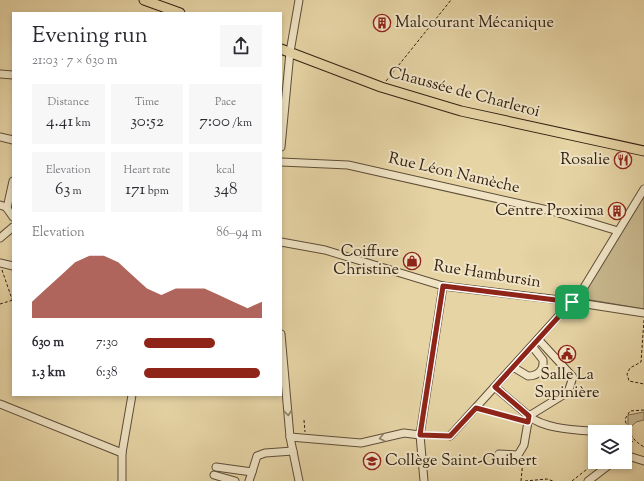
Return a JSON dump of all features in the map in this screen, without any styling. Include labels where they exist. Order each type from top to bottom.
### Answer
[{"type":"main road","points":[[144,0],[168,7],[178,12]]},
{"type":"main road","name":"Chaussée de Charleroi","points":[[285,51],[381,87],[461,111],[644,151]]},
{"type":"street","points":[[282,123],[285,51],[299,0]]},
{"type":"street","points":[[0,74],[12,75]]},
{"type":"street","points":[[0,137],[12,140]]},
{"type":"street","name":"Rue Léon Namèche","points":[[282,162],[348,165],[552,211],[618,231]]},
{"type":"street","points":[[12,184],[4,207],[12,216]]},
{"type":"street","points":[[447,437],[476,408],[583,289],[644,189]]},
{"type":"street","points":[[0,238],[12,228]]},
{"type":"street","name":"Rue Hambursin","points":[[282,242],[325,250],[443,286],[572,302],[644,314]]},
{"type":"street","points":[[0,263],[12,264]]},
{"type":"street","points":[[424,481],[420,436],[443,286]]},
{"type":"street","points":[[499,454],[517,455],[524,445],[529,419],[568,392],[573,377],[538,339]]},
{"type":"street","points":[[513,367],[525,376],[533,376],[540,372],[543,367],[543,360],[532,346]]},
{"type":"street","points":[[282,374],[290,437],[299,481]]},
{"type":"street","points":[[495,387],[529,419],[568,429],[588,431]]},
{"type":"street","points":[[122,481],[122,453],[132,396]]},
{"type":"street","points":[[0,404],[122,453]]},
{"type":"street","points":[[290,437],[361,442],[404,433],[420,436]]},
{"type":"street","points":[[248,481],[257,456],[265,453],[293,451]]},
{"type":"street","points":[[216,467],[252,472]]},
{"type":"street","points":[[588,481],[604,469]]},
{"type":"street","points":[[214,475],[235,481]]},
{"type":"path","points":[[381,87],[451,0]]},
{"type":"path","points":[[0,263],[12,301],[0,304]]},
{"type":"path","points":[[644,314],[641,362],[630,368],[627,374],[629,381],[644,384]]},
{"type":"path","points":[[476,408],[529,419]]},
{"type":"path","points":[[635,442],[627,430],[625,419],[630,411],[644,410]]},
{"type":"path","points":[[304,420],[305,438]]},
{"type":"path","points":[[420,436],[447,437]]},
{"type":"path","points":[[420,436],[447,437]]},
{"type":"path","points":[[632,441],[644,447]]},
{"type":"path","points":[[521,481],[523,460]]},
{"type":"path","points":[[572,481],[588,468]]},
{"type":"path","points":[[525,481],[547,479],[553,481]]},
{"type":"shaded area","points":[[644,196],[644,309],[585,299],[585,291]]},
{"type":"shaded area","points":[[644,412],[644,420],[636,422],[632,426],[628,425],[628,415]]},
{"type":"place","name":"Malcourant Mécanique","points":[[382,23]]},
{"type":"place","name":"Rosalie","points":[[623,160]]},
{"type":"place","name":"Centre Proxima","points":[[617,211]]},
{"type":"place","name":"Coiffure Christine","points":[[412,261]]},
{"type":"place","name":"Salle La Sapinière","points":[[567,354]]},
{"type":"place","name":"Collège Saint-Guibert","points":[[372,461]]},
{"type":"route","points":[[443,286],[572,302],[495,387],[529,416],[528,422],[476,408],[450,436],[420,435],[443,286]]}]
